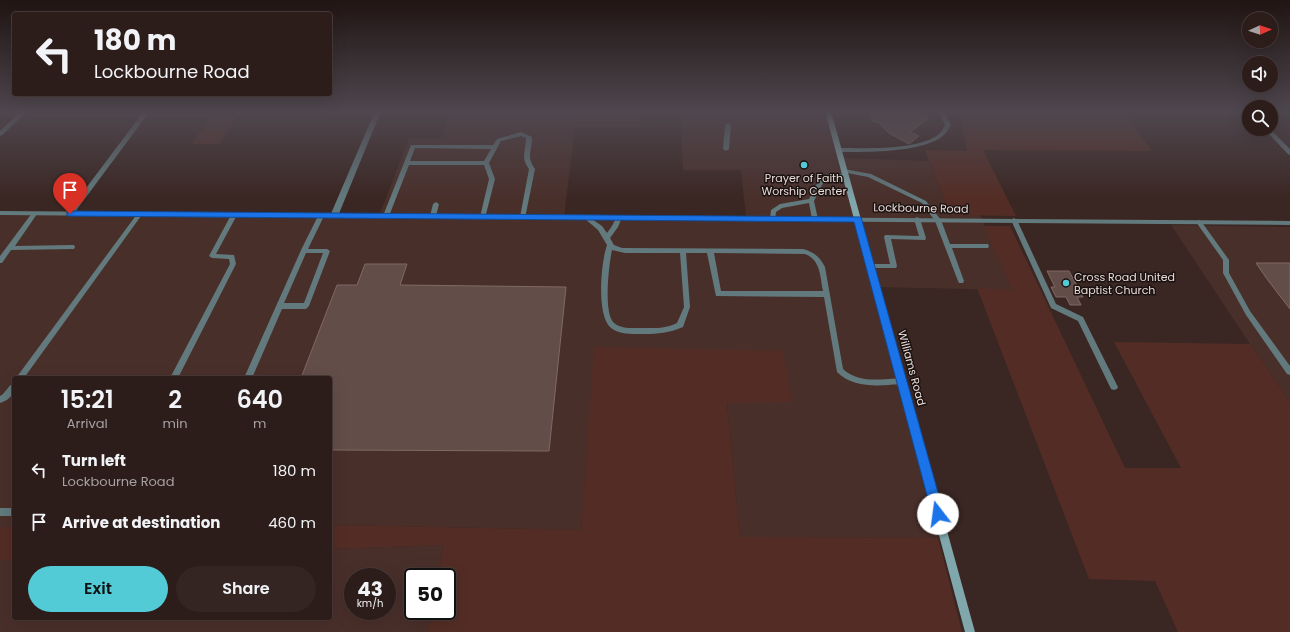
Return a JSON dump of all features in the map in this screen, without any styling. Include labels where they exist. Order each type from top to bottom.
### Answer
[{"type":"main road","name":"Williams Road","points":[[836,140],[970,632]]},
{"type":"street","points":[[70,214],[125,140]]},
{"type":"street","points":[[334,216],[366,140]]},
{"type":"street","points":[[1278,140],[1290,153]]},
{"type":"street","name":"Lockbourne Road","points":[[0,213],[1290,223]]},
{"type":"lane","points":[[483,217],[492,179],[486,163],[498,140]]},
{"type":"lane","points":[[523,217],[532,169],[526,163],[525,159],[530,146],[529,140]]},
{"type":"lane","points":[[726,149],[727,140]]},
{"type":"lane","points":[[839,150],[902,148],[926,140]]},
{"type":"lane","points":[[386,216],[413,146],[494,147]]},
{"type":"lane","points":[[406,163],[486,163]]},
{"type":"lane","points":[[815,219],[811,201],[823,177],[845,173],[869,174],[924,202],[938,220],[961,281]]},
{"type":"lane","points":[[773,218],[773,211],[780,206],[811,201]]},
{"type":"lane","points":[[432,216],[436,204]]},
{"type":"lane","points":[[0,261],[34,214]]},
{"type":"lane","points":[[21,376],[139,215]]},
{"type":"lane","points":[[175,376],[233,264],[232,257],[212,256],[234,215]]},
{"type":"lane","points":[[249,376],[321,216]]},
{"type":"lane","points":[[586,217],[600,228],[607,238],[610,246],[614,250],[809,252],[819,261],[836,356],[840,370],[844,376],[852,380],[902,381]]},
{"type":"lane","points":[[607,238],[615,227],[619,217]]},
{"type":"lane","points":[[870,266],[894,266],[887,237],[923,238],[917,219]]},
{"type":"lane","points":[[1014,220],[1054,306],[1081,319],[1114,387]]},
{"type":"lane","points":[[1199,222],[1226,260],[1226,273],[1248,313],[1290,372]]},
{"type":"lane","points":[[610,246],[607,256],[605,313],[610,323],[623,331],[668,330],[680,325],[686,308],[683,251]]},
{"type":"lane","points":[[948,246],[986,246]]},
{"type":"lane","points":[[9,248],[72,247]]},
{"type":"lane","points":[[280,306],[306,306],[327,251],[304,251]]},
{"type":"lane","points":[[710,251],[718,294],[826,294]]},
{"type":"lane","points":[[0,400],[6,396],[12,388]]},
{"type":"lane","points":[[0,512],[12,512]]},
{"type":"shaded area","points":[[194,140],[221,140],[219,144],[192,144]]},
{"type":"shaded area","points":[[408,140],[573,140],[564,217],[746,217],[741,170],[683,170],[682,140],[838,140],[843,158],[929,161],[950,215],[980,215],[1012,290],[874,287],[938,538],[740,537],[727,402],[595,347],[581,530],[332,525],[332,376],[12,376],[12,527],[0,527],[0,212],[379,216]]},
{"type":"shaded area","points":[[965,140],[1145,140],[1152,151],[983,150],[1016,216],[950,215],[925,150],[967,151]]},
{"type":"shaded area","points":[[1171,225],[1290,227],[1290,402],[1250,344]]},
{"type":"shaded area","points":[[984,226],[1010,226],[1125,468],[1181,468],[1114,342],[1250,344],[1290,402],[1290,632],[1178,632],[1155,581],[1089,579],[977,288],[1012,290]]},
{"type":"shaded area","points":[[594,347],[783,351],[792,402],[727,403],[740,537],[938,538],[962,632],[427,632],[429,620],[456,620],[456,568],[440,568],[444,545],[332,549],[332,525],[581,530]]},
{"type":"shaded area","points":[[0,527],[12,527],[12,560],[0,560]]},
{"type":"shaded area","points":[[444,545],[440,568],[404,568],[404,620],[429,620],[427,632],[0,632],[0,560],[12,560],[12,620],[332,620],[332,549]]},
{"type":"building","points":[[903,140],[913,140],[909,144]]},
{"type":"building","points":[[1256,263],[1290,263],[1290,309],[1267,279]]},
{"type":"building","points":[[365,264],[407,264],[400,285],[566,287],[549,451],[332,450],[332,376],[302,376],[337,285],[357,285]]},
{"type":"building","points":[[1047,271],[1069,271],[1083,297],[1077,297],[1081,305],[1070,305],[1066,297],[1056,297],[1051,287],[1055,287]]},
{"type":"place","name":"Prayer of Faith Worship Center","points":[[804,165]]},
{"type":"place","name":"Cross Road United Baptist Church","points":[[1066,283]]},
{"type":"route","points":[[70,214],[858,219],[938,514]]}]
